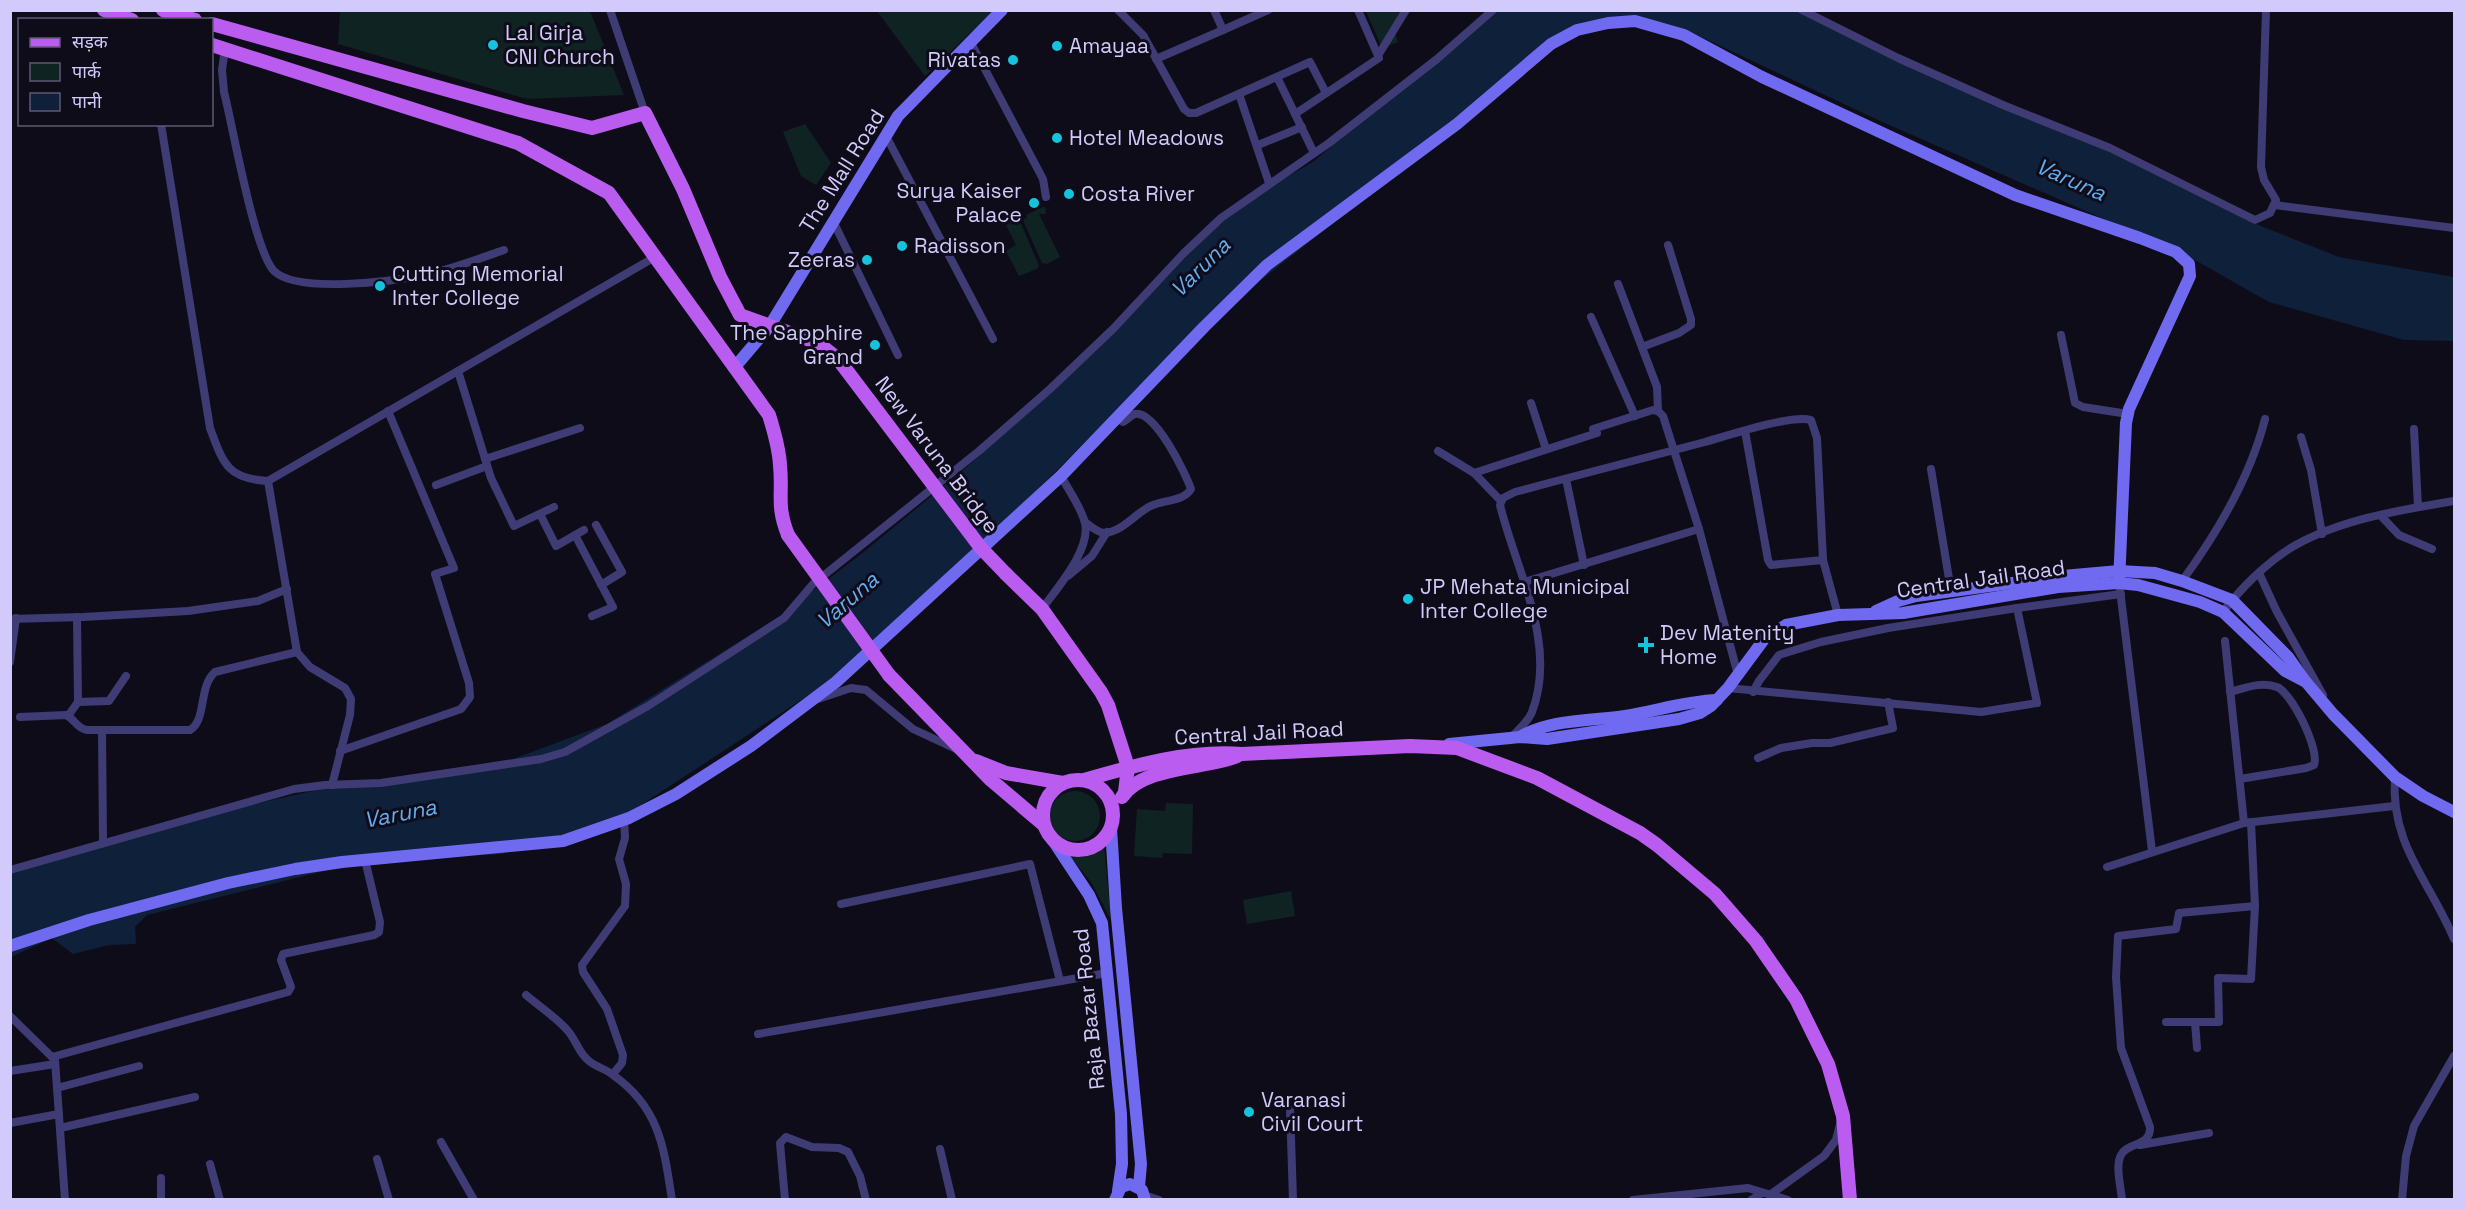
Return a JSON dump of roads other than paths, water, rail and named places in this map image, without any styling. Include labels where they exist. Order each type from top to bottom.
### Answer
[{"type":"main road","points":[[104,10],[126,18]]},
{"type":"main road","points":[[165,11],[188,18]]},
{"type":"main road","points":[[213,24],[523,111],[592,128],[645,113]]},
{"type":"main road","points":[[218,47],[518,143],[609,193],[769,415],[776,435],[780,467],[779,507],[788,535],[889,675],[966,755],[1058,843],[1077,850],[1097,844],[1111,828],[1113,811],[1110,800],[1104,790],[1095,784],[1084,780],[1063,783],[1006,773],[966,755]]},
{"type":"main road","name":"New Varuna Bridge","points":[[645,113],[683,189],[720,278],[740,315],[769,327],[818,342],[838,359],[981,548],[1042,609],[1095,682],[1108,705],[1128,767]]},
{"type":"main road","name":"Central Jail Road","points":[[1084,780],[1128,767],[1174,758],[1220,753],[1242,754],[1439,745],[1476,753],[1537,778],[1640,833],[1714,894],[1756,941],[1796,999],[1828,1064],[1843,1116],[1850,1200]]},
{"type":"main road","points":[[1125,792],[1149,778],[1171,770],[1224,762],[1242,754]]},
{"type":"main road","points":[[1113,811],[1125,792],[1128,767]]},
{"type":"main road","points":[[1047,830],[1043,811],[1048,797],[1063,783]]},
{"type":"street","points":[[610,10],[645,113]]},
{"type":"street","name":"The Mall Road","points":[[734,368],[769,327],[898,116],[1002,10]]},
{"type":"street","points":[[1118,10],[1143,35],[1189,113],[1196,113],[1310,62],[1326,93]]},
{"type":"street","points":[[1214,10],[1223,30]]},
{"type":"street","points":[[1156,59],[1268,10]]},
{"type":"street","points":[[1358,10],[1379,54]]},
{"type":"street","points":[[1295,114],[1378,60],[1379,54],[1406,10]]},
{"type":"street","points":[[10,870],[294,789],[381,783],[541,759],[565,752],[668,693],[784,618],[813,584],[979,451],[1050,389],[1113,329],[1201,236],[1437,59],[1493,10]]},
{"type":"street","points":[[1803,10],[1950,82],[2110,148],[2251,218],[2264,218],[2275,205],[2274,195],[2264,180],[2261,167],[2266,10]]},
{"type":"street","points":[[10,946],[90,920],[295,868],[563,841],[624,819],[676,794],[730,760],[844,674],[1061,476],[1267,265],[1457,124],[1546,48],[1577,30],[1608,23],[1635,21],[1698,41],[1762,77],[2015,195],[2140,238],[2175,252],[2189,264],[2190,276],[2128,414],[2124,438],[2120,583],[2152,851]]},
{"type":"street","points":[[970,41],[1043,179],[1046,197]]},
{"type":"street","points":[[218,47],[222,80],[260,240],[273,270],[284,279],[317,285],[384,281],[424,275],[504,250]]},
{"type":"street","points":[[1277,77],[1314,153]]},
{"type":"street","points":[[1239,94],[1269,183]]},
{"type":"street","points":[[161,126],[210,428],[219,454],[232,471],[248,480],[268,481],[656,257]]},
{"type":"street","points":[[1258,145],[1302,128]]},
{"type":"street","points":[[886,136],[993,339]]},
{"type":"street","points":[[2275,205],[2454,228]]},
{"type":"street","points":[[833,221],[898,355]]},
{"type":"street","points":[[1642,347],[1679,333],[1691,325],[1668,245]]},
{"type":"street","points":[[1618,284],[1657,387],[1658,411]]},
{"type":"street","points":[[1591,317],[1635,416]]},
{"type":"street","points":[[2061,335],[2075,403],[2083,407],[2128,414]]},
{"type":"street","points":[[458,371],[486,462],[514,526],[554,507]]},
{"type":"street","points":[[1530,403],[1546,449]]},
{"type":"street","points":[[1474,473],[1635,416],[1653,410],[1658,411],[1663,416],[1675,450],[1699,529],[1738,675]]},
{"type":"street","points":[[340,751],[461,709],[470,698],[469,683],[435,574],[454,568],[388,411]]},
{"type":"street","points":[[1061,476],[1085,522],[1100,532],[1107,532],[1129,522],[1148,507],[1185,496],[1191,489],[1156,426],[1139,414],[1132,415],[1123,422],[1117,418]]},
{"type":"street","points":[[1501,501],[1515,492],[1745,431],[1805,418],[1811,420],[1818,438],[1823,560],[1838,615]]},
{"type":"street","points":[[2182,581],[2227,514],[2254,452],[2265,419]]},
{"type":"street","points":[[436,484],[486,462],[580,428]]},
{"type":"street","points":[[2414,429],[2418,507]]},
{"type":"street","points":[[1745,431],[1768,560],[1771,565],[1823,560]]},
{"type":"street","points":[[2301,437],[2311,470],[2322,534]]},
{"type":"street","points":[[1438,451],[1474,473],[1501,501],[1503,515],[1525,582],[1540,648],[1541,671],[1532,712],[1514,739]]},
{"type":"street","points":[[1931,469],[1951,591]]},
{"type":"street","points":[[1566,479],[1584,565]]},
{"type":"street","points":[[268,481],[297,652],[310,667],[338,682],[348,692],[352,706],[332,785]]},
{"type":"street","points":[[2223,612],[2259,573],[2293,546],[2322,534],[2381,516],[2454,501]]},
{"type":"street","points":[[540,514],[556,546],[584,530]]},
{"type":"street","points":[[2381,516],[2399,535],[2432,549]]},
{"type":"street","points":[[1042,609],[1062,581],[1084,543],[1085,522]]},
{"type":"street","points":[[596,525],[622,572],[601,585]]},
{"type":"street","points":[[1525,582],[1699,529]]},
{"type":"street","points":[[1062,581],[1092,556],[1107,532]]},
{"type":"street","points":[[574,535],[613,607],[592,616]]},
{"type":"street","points":[[1753,692],[1779,655],[1821,642],[1888,628],[2086,597],[2120,583],[2140,571],[2182,581],[2232,600],[2288,657],[2306,682]]},
{"type":"street","points":[[2259,573],[2277,612],[2333,714]]},
{"type":"street","points":[[1872,613],[1898,601],[1951,591],[2063,576],[2120,583]]},
{"type":"street","name":"Central Jail Road","points":[[1439,745],[1514,739],[1532,730],[1548,726],[1627,716],[1697,701],[1717,700],[1765,638],[1777,629],[1796,622],[1838,615],[1903,614],[2058,587],[2120,583],[2138,585],[2200,602],[2223,612],[2285,671],[2306,682],[2333,714],[2395,777],[2423,796],[2454,812]]},
{"type":"street","points":[[10,662],[13,618],[77,617],[229,606],[258,601],[287,589]]},
{"type":"street","points":[[1728,688],[1753,692],[1888,702],[1939,710],[1981,712],[2037,703],[2017,608]]},
{"type":"street","points":[[68,716],[78,702],[77,617]]},
{"type":"street","points":[[2166,1023],[2219,1022],[2218,978],[2251,979],[2255,906],[2225,641]]},
{"type":"street","points":[[20,717],[68,716],[79,728],[102,730],[190,730],[197,724],[207,683],[215,672],[297,652]]},
{"type":"street","points":[[78,702],[109,701],[126,676]]},
{"type":"street","points":[[2230,692],[2261,684],[2279,688],[2288,695],[2295,706],[2316,760],[2314,765],[2306,768],[2240,779]]},
{"type":"street","points":[[810,701],[851,688],[866,690],[913,729],[966,755]]},
{"type":"street","points":[[1758,758],[1781,748],[1812,743],[1830,743],[1893,728],[1888,702]]},
{"type":"street","points":[[102,730],[103,842]]},
{"type":"street","points":[[2395,777],[2394,806],[2410,856],[2454,939]]},
{"type":"street","points":[[2107,867],[2247,822],[2394,806]]},
{"type":"street","points":[[613,1074],[622,1063],[623,1055],[607,1009],[582,967],[625,906],[626,884],[619,859],[625,838],[624,819]]},
{"type":"street","points":[[1111,828],[1143,1194]]},
{"type":"street","name":"Raja Bazar Road","points":[[1047,830],[1097,909],[1105,940],[1121,1114],[1122,1164],[1116,1195]]},
{"type":"street","points":[[10,1071],[54,1061],[288,992],[291,987],[281,960],[283,954],[374,935],[379,932],[380,922],[365,860]]},
{"type":"street","points":[[841,904],[1030,864],[1060,981]]},
{"type":"street","points":[[2139,1145],[2148,1137],[2150,1127],[2121,1048],[2116,977],[2118,936],[2176,929],[2179,913],[2255,906]]},
{"type":"street","points":[[758,1034],[1107,973]]},
{"type":"street","points":[[526,995],[568,1030],[590,1062],[613,1074],[638,1099],[660,1133],[672,1200]]},
{"type":"street","points":[[10,1016],[54,1061],[64,1200]]},
{"type":"street","points":[[2195,1022],[2197,1047]]},
{"type":"street","points":[[2402,1200],[2406,1156],[2414,1126],[2454,1056]]},
{"type":"street","points":[[57,1088],[139,1066]]},
{"type":"street","points":[[60,1128],[195,1097]]},
{"type":"street","points":[[1290,1108],[1293,1200]]},
{"type":"street","points":[[10,1123],[59,1114]]},
{"type":"street","points":[[1751,1200],[1767,1193],[1830,1149],[1836,1140],[1843,1116]]},
{"type":"street","points":[[2122,1200],[2119,1160],[2122,1152],[2139,1145],[2209,1133]]},
{"type":"street","points":[[785,1200],[780,1143],[786,1137],[813,1147],[839,1148],[848,1152],[860,1176],[866,1200]]},
{"type":"street","points":[[441,1142],[474,1200]]},
{"type":"street","points":[[940,1149],[952,1200]]},
{"type":"street","points":[[377,1159],[389,1200]]},
{"type":"street","points":[[210,1164],[220,1200]]},
{"type":"street","points":[[161,1178],[161,1200]]},
{"type":"street","points":[[1116,1195],[1130,1184],[1143,1194],[1159,1200]]},
{"type":"street","points":[[1633,1200],[1748,1188],[1788,1200]]},
{"type":"water","name":"Varuna","points":[[1490,11],[1798,11],[2045,120],[2246,220],[2339,257],[2454,277],[2454,341],[2404,340],[2269,302],[2186,255],[1878,120],[1693,33],[1608,20],[1561,32],[1467,118],[1195,332],[1018,509],[853,666],[615,822],[503,854],[360,862],[147,915],[135,927],[136,944],[109,945],[73,954],[52,938],[11,957],[10,873],[184,820],[321,789],[513,759],[607,724],[780,616],[865,551],[968,466],[1099,348],[1216,226],[1268,188],[1313,162]]},
{"type":"place","name":"Lal Girja CNI Church","points":[[493,45]]},
{"type":"place","name":"Amayaa","points":[[1057,46]]},
{"type":"place","name":"Rivatas","points":[[1013,60]]},
{"type":"place","name":"Hotel Meadows","points":[[1057,138]]},
{"type":"place","name":"Costa River","points":[[1069,194]]},
{"type":"place","name":"Surya Kaiser Palace","points":[[1034,203]]},
{"type":"place","name":"Radisson","points":[[902,246]]},
{"type":"place","name":"Zeeras","points":[[867,260]]},
{"type":"place","name":"Cutting Memorial Inter College","points":[[380,286]]},
{"type":"place","name":"The Sapphire Grand","points":[[875,345]]},
{"type":"place","name":"JP Mehata Municipal Inter College","points":[[1408,599]]},
{"type":"place","name":"Dev Matenity Home","points":[[1646,645]]},
{"type":"place","name":"Varanasi Civil Court","points":[[1249,1112]]}]
